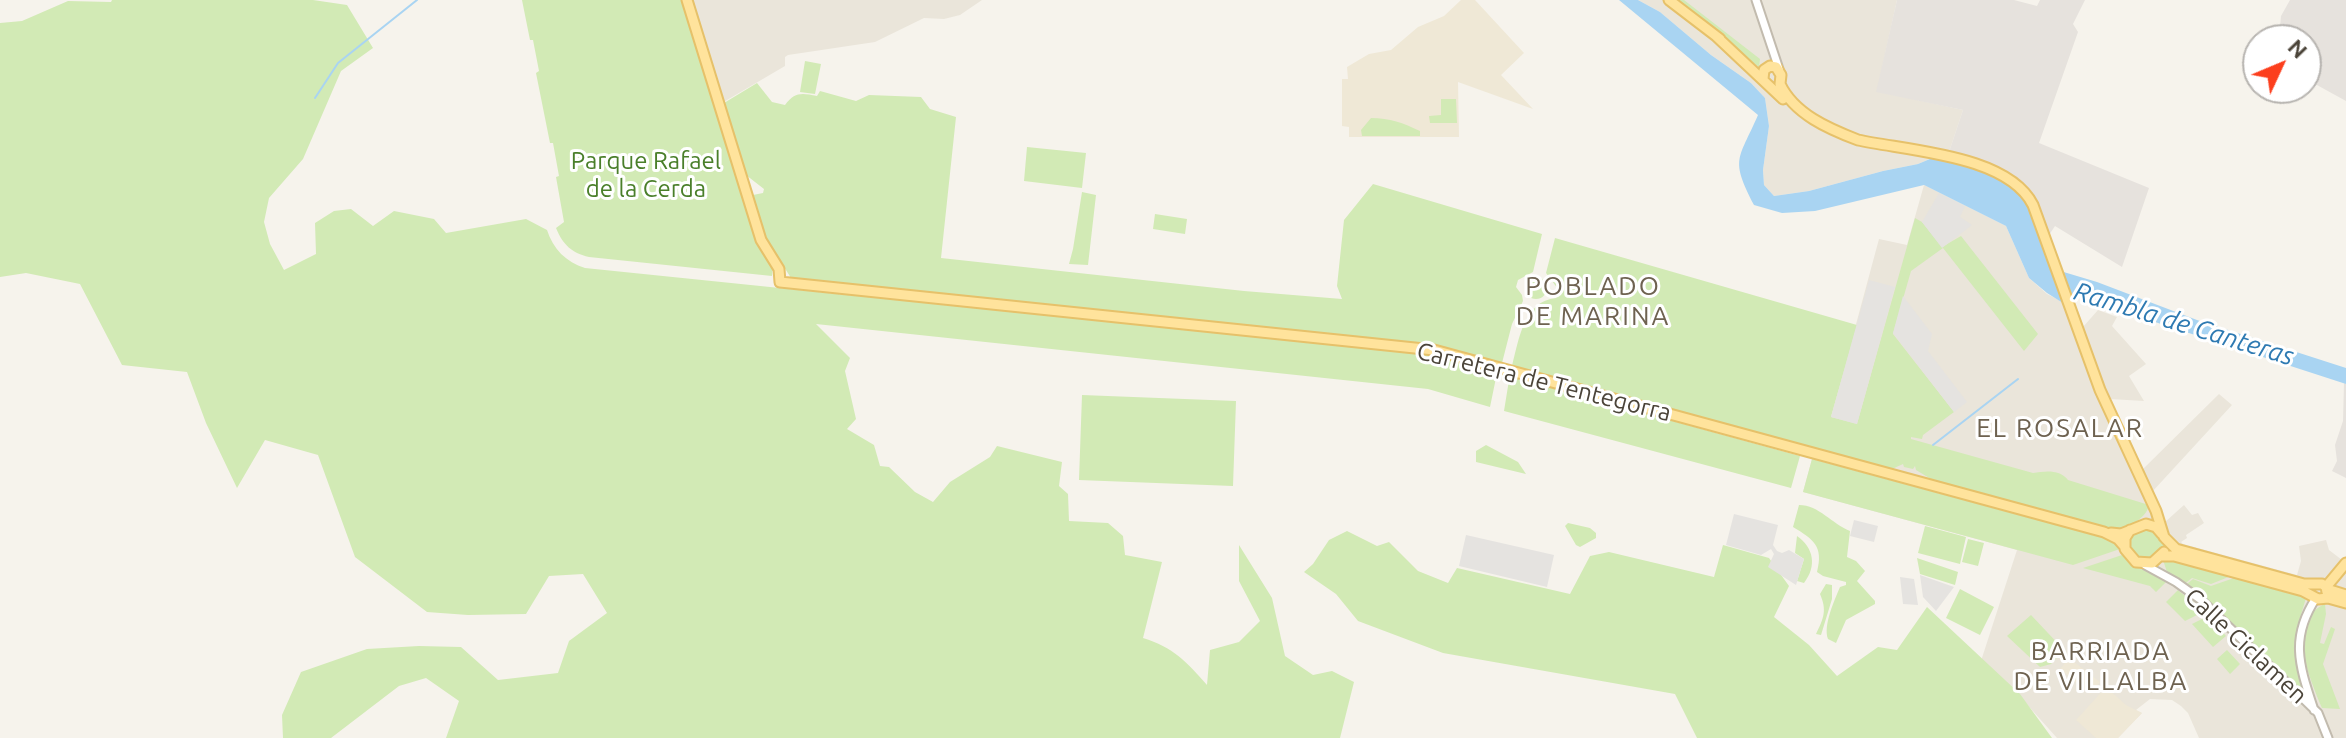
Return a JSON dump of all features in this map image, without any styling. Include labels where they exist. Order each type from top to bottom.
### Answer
[{"type":"main road","name":"Carretera de Tentegorra","points":[[687,0],[761,240],[779,269],[780,282],[1434,350],[2104,532],[2119,534],[2130,530]]},
{"type":"main road","points":[[1669,0],[1771,75],[1801,110],[1831,129],[1862,141]]},
{"type":"main road","points":[[1771,75],[1804,119],[1829,132],[1969,162],[2012,179],[2026,194],[2033,205],[2100,390],[2150,499],[2164,538],[2162,556],[2145,565],[2133,561],[2125,547],[2125,538],[2130,530],[2143,524],[2152,513],[2150,499]]},
{"type":"main road","points":[[2143,524],[2156,527],[2176,549],[2304,584],[2321,585],[2346,595]]},
{"type":"main road","name":"Carretera de Tentegorra","points":[[2104,532],[2118,539],[2125,547]]},
{"type":"main road","points":[[2162,556],[2174,556],[2303,591],[2318,598],[2346,603]]},
{"type":"main road","points":[[2321,585],[2346,563]]},
{"type":"main road","points":[[2318,598],[2327,592],[2321,585]]},
{"type":"street","points":[[1756,0],[1772,50],[1771,75]]},
{"type":"street","name":"Calle Ciclamen","points":[[2162,556],[2165,569],[2176,582]]},
{"type":"street","name":"Calle Ciclamen","points":[[2145,565],[2201,600],[2305,696],[2328,738]]},
{"type":"street","points":[[2305,696],[2299,639],[2304,619],[2318,598]]},
{"type":"street","points":[[2299,639],[2305,671],[2328,738]]},
{"type":"shaded area","points":[[682,0],[982,0],[960,15],[944,19],[924,18],[875,42],[788,55],[785,66],[715,107]]},
{"type":"shaded area","points":[[1461,0],[1475,0],[1524,53],[1501,75],[1533,109],[1458,82],[1459,137],[1349,137],[1349,127],[1342,126],[1342,79],[1348,79],[1347,67],[1369,54],[1391,50],[1418,27],[1444,16]]},
{"type":"shaded area","points":[[1638,0],[1897,0],[1877,91],[1963,110],[1947,158],[1937,156],[1918,164],[1809,191],[1774,196],[1764,185],[1769,126],[1765,98],[1751,83],[1711,55],[1660,12]]},
{"type":"shaded area","points":[[1897,0],[2014,0],[2037,6],[2040,0],[2085,0],[2073,24],[2078,32],[2039,143],[2149,188],[2122,267],[2055,226],[2049,235],[2044,235],[1947,158],[1963,110],[1876,92]]},
{"type":"shaded area","points":[[2290,0],[2346,0],[2346,101],[2322,88],[2322,24],[2280,24]]},
{"type":"shaded area","points":[[1924,185],[2006,226],[2029,278],[2047,294],[2068,302],[2076,310],[2083,327],[2098,310],[2117,317],[2112,326],[2146,364],[2129,376],[2144,401],[2110,399],[2142,470],[2219,394],[2232,405],[2152,492],[2165,522],[2184,505],[2192,515],[2198,513],[2204,523],[2186,535],[2187,538],[2181,542],[2183,544],[2297,575],[2301,561],[2299,546],[2326,540],[2329,550],[2346,563],[2346,738],[2199,738],[2188,713],[2181,706],[2172,700],[2150,699],[2136,710],[2142,713],[2118,738],[2057,738],[2023,700],[1967,704],[2017,550],[1803,492],[1812,459],[1831,417],[1879,239],[1907,245]]},
{"type":"shaded area","points":[[1939,193],[1965,206],[1960,217],[1972,225],[1942,248],[1922,222]]},
{"type":"shaded area","points":[[1869,280],[1895,287],[1857,424],[1831,417]]},
{"type":"shaded area","points":[[1903,296],[1932,334],[1928,351],[1967,402],[1954,412],[1893,333]]},
{"type":"shaded area","points":[[2344,383],[2346,478],[2332,471],[2337,461],[2335,445],[2343,421]]},
{"type":"shaded area","points":[[1734,514],[1778,525],[1773,545],[1777,551],[1782,553],[1789,550],[1804,559],[1796,585],[1768,567],[1774,554],[1771,549],[1761,555],[1726,545]]},
{"type":"shaded area","points":[[1854,520],[1878,526],[1874,542],[1850,536]]},
{"type":"shaded area","points":[[1466,535],[1554,555],[1547,587],[1459,566]]},
{"type":"shaded area","points":[[1920,575],[1954,587],[1936,611],[1923,597]]},
{"type":"shaded area","points":[[1900,577],[1914,579],[1918,605],[1903,604]]},
{"type":"shaded area","points":[[2069,658],[2100,682],[2090,694],[2060,669]]},
{"type":"shaded area","points":[[2106,687],[2126,705],[2142,713],[2118,738],[2096,738],[2076,720]]},
{"type":"green space","points":[[313,0],[347,5],[373,48],[341,71],[303,159],[269,198],[264,222],[270,244],[284,270],[316,254],[315,223],[334,211],[351,209],[373,226],[394,211],[434,219],[446,233],[526,219],[547,230],[561,254],[585,268],[1432,355],[1497,373],[1490,407],[1428,389],[816,324],[850,358],[845,371],[856,419],[847,429],[874,445],[880,466],[889,467],[915,492],[933,502],[950,482],[990,457],[997,446],[1062,462],[1059,486],[1068,494],[1069,521],[1108,523],[1123,536],[1125,555],[1162,562],[1143,638],[1179,656],[1207,685],[1210,650],[1239,642],[1260,621],[1239,581],[1239,545],[1272,598],[1285,656],[1313,675],[1332,671],[1354,682],[1340,738],[446,738],[459,701],[426,678],[399,686],[331,738],[283,738],[282,715],[301,672],[367,649],[419,646],[461,647],[498,680],[558,673],[569,641],[607,613],[583,574],[549,576],[526,614],[427,612],[355,557],[318,455],[265,440],[237,488],[206,423],[187,372],[122,365],[80,284],[26,273],[0,277],[0,23],[22,21],[68,1]]},
{"type":"green space","name":"Parque Rafael de la Cerda","points":[[522,0],[682,0],[758,239],[773,265],[772,276],[589,257],[565,244],[556,228],[564,222],[556,177],[559,176],[536,73],[539,71],[533,40],[530,40]]},
{"type":"green space","points":[[1669,0],[1684,0],[1760,59],[1759,67]]},
{"type":"green space","points":[[805,61],[821,64],[815,94],[800,92]]},
{"type":"green space","points":[[757,83],[772,102],[785,105],[795,96],[817,96],[820,91],[856,101],[869,95],[921,97],[930,109],[956,117],[941,258],[1342,299],[1337,286],[1344,220],[1373,184],[1542,234],[1533,272],[1518,280],[1516,287],[1523,301],[1512,324],[1502,363],[1435,345],[791,278],[767,240],[753,195],[763,193],[764,189],[746,175],[724,103]]},
{"type":"green space","points":[[1441,99],[1456,99],[1457,123],[1430,123],[1429,116],[1441,115]]},
{"type":"green space","points":[[1371,118],[1402,123],[1420,131],[1420,136],[1362,136],[1361,130]]},
{"type":"green space","points":[[1027,147],[1086,153],[1082,188],[1024,181]]},
{"type":"green space","points":[[1082,192],[1096,195],[1088,265],[1069,264]]},
{"type":"green space","points":[[1155,214],[1187,219],[1185,234],[1153,229]]},
{"type":"green space","points":[[1915,218],[1942,247],[1961,236],[2038,334],[2024,351],[1943,248],[1911,271],[1893,334],[1954,412],[1923,435],[1922,439],[1911,439],[2033,473],[2057,472],[2068,480],[2149,505],[2140,518],[2130,525],[2114,529],[1931,479],[1916,470],[1915,466],[1913,469],[1903,464],[1892,469],[1512,366],[1530,314],[1545,301],[1556,298],[1558,289],[1546,273],[1555,238],[1857,325],[1831,417],[1857,424]]},
{"type":"green space","points":[[1532,277],[1540,277],[1547,288],[1540,299],[1532,299],[1525,292],[1525,284]]},
{"type":"green space","points":[[1512,377],[1800,456],[1791,488],[1504,411]]},
{"type":"green space","points":[[1082,395],[1236,401],[1233,486],[1079,480]]},
{"type":"green space","points":[[1486,445],[1518,462],[1526,474],[1476,462],[1476,451]]},
{"type":"green space","points":[[1812,459],[2104,538],[2120,549],[2073,565],[1803,492]]},
{"type":"green space","points":[[1799,505],[1819,511],[1850,531],[1847,557],[1865,571],[1857,581],[1875,601],[1875,604],[1846,620],[1836,643],[1828,639],[1828,621],[1840,587],[1846,582],[1817,572],[1819,556],[1815,544],[1793,527]]},
{"type":"green space","points":[[1568,523],[1590,528],[1596,533],[1596,538],[1580,547],[1576,545],[1565,526]]},
{"type":"green space","points":[[2146,524],[2166,542],[2231,576],[2211,584],[2192,578],[2182,586],[2167,572],[2162,557],[2145,565],[2125,547],[2132,528]]},
{"type":"green space","points":[[1925,526],[1966,537],[1960,564],[1918,553]]},
{"type":"green space","points":[[1347,531],[1377,546],[1389,542],[1418,571],[1448,583],[1457,568],[1570,594],[1590,556],[1609,552],[1714,577],[1723,545],[1769,558],[1789,586],[1774,617],[1809,645],[1837,676],[1878,647],[1897,650],[1927,607],[2020,694],[2052,738],[1697,738],[1675,694],[1443,653],[1358,621],[1336,594],[1304,572],[1329,540]]},
{"type":"green space","points":[[1797,536],[1807,546],[1812,558],[1811,570],[1804,583],[1797,581],[1804,559],[1795,553]]},
{"type":"green space","points":[[1968,539],[1984,543],[1978,566],[1962,562]]},
{"type":"green space","points":[[2122,555],[2130,564],[2167,581],[2156,592],[2150,586],[2083,568]]},
{"type":"green space","points":[[1917,558],[1958,572],[1955,585],[1920,574]]},
{"type":"green space","points":[[2234,578],[2306,598],[2295,644],[2306,695],[2220,610],[2183,587],[2193,579],[2211,586]]},
{"type":"green space","points":[[1826,584],[1832,585],[1832,599],[1821,635],[1816,634],[1824,614],[1820,594]]},
{"type":"green space","points":[[1960,589],[1994,607],[1980,635],[1946,618]]},
{"type":"green space","points":[[2178,590],[2205,611],[2185,621],[2166,602]]},
{"type":"green space","points":[[2325,604],[2320,643],[2324,644],[2331,627],[2335,629],[2323,664],[2340,709],[2322,708],[2304,652],[2306,624],[2313,612]]},
{"type":"green space","points":[[2031,615],[2064,650],[2051,664],[2040,667],[2007,636]]},
{"type":"green space","points":[[2208,616],[2226,636],[2213,647],[2192,624]]},
{"type":"green space","points":[[2227,650],[2240,664],[2230,674],[2217,659]]},
{"type":"water","name":"Rambla de Canteras","points":[[1619,0],[1638,0],[1660,12],[1711,55],[1751,83],[1765,98],[1769,126],[1764,185],[1774,196],[1809,191],[1918,164],[1937,156],[1969,162],[2021,187],[2057,270],[2346,368],[2346,384],[2155,322],[2110,304],[2080,297],[2063,303],[2029,278],[2006,226],[1924,185],[1815,211],[1782,213],[1754,205],[1739,168],[1742,151],[1758,115]]},
{"type":"waterway","points":[[315,98],[338,63],[417,0]]},
{"type":"waterway","points":[[1933,445],[2018,379]]},
{"type":"district","name":"POBLADO DE MARINA","points":[[1593,301]]},
{"type":"district","name":"EL ROSALAR","points":[[2060,428]]},
{"type":"district","name":"BARRIADA DE VILLALBA","points":[[2101,666]]}]
